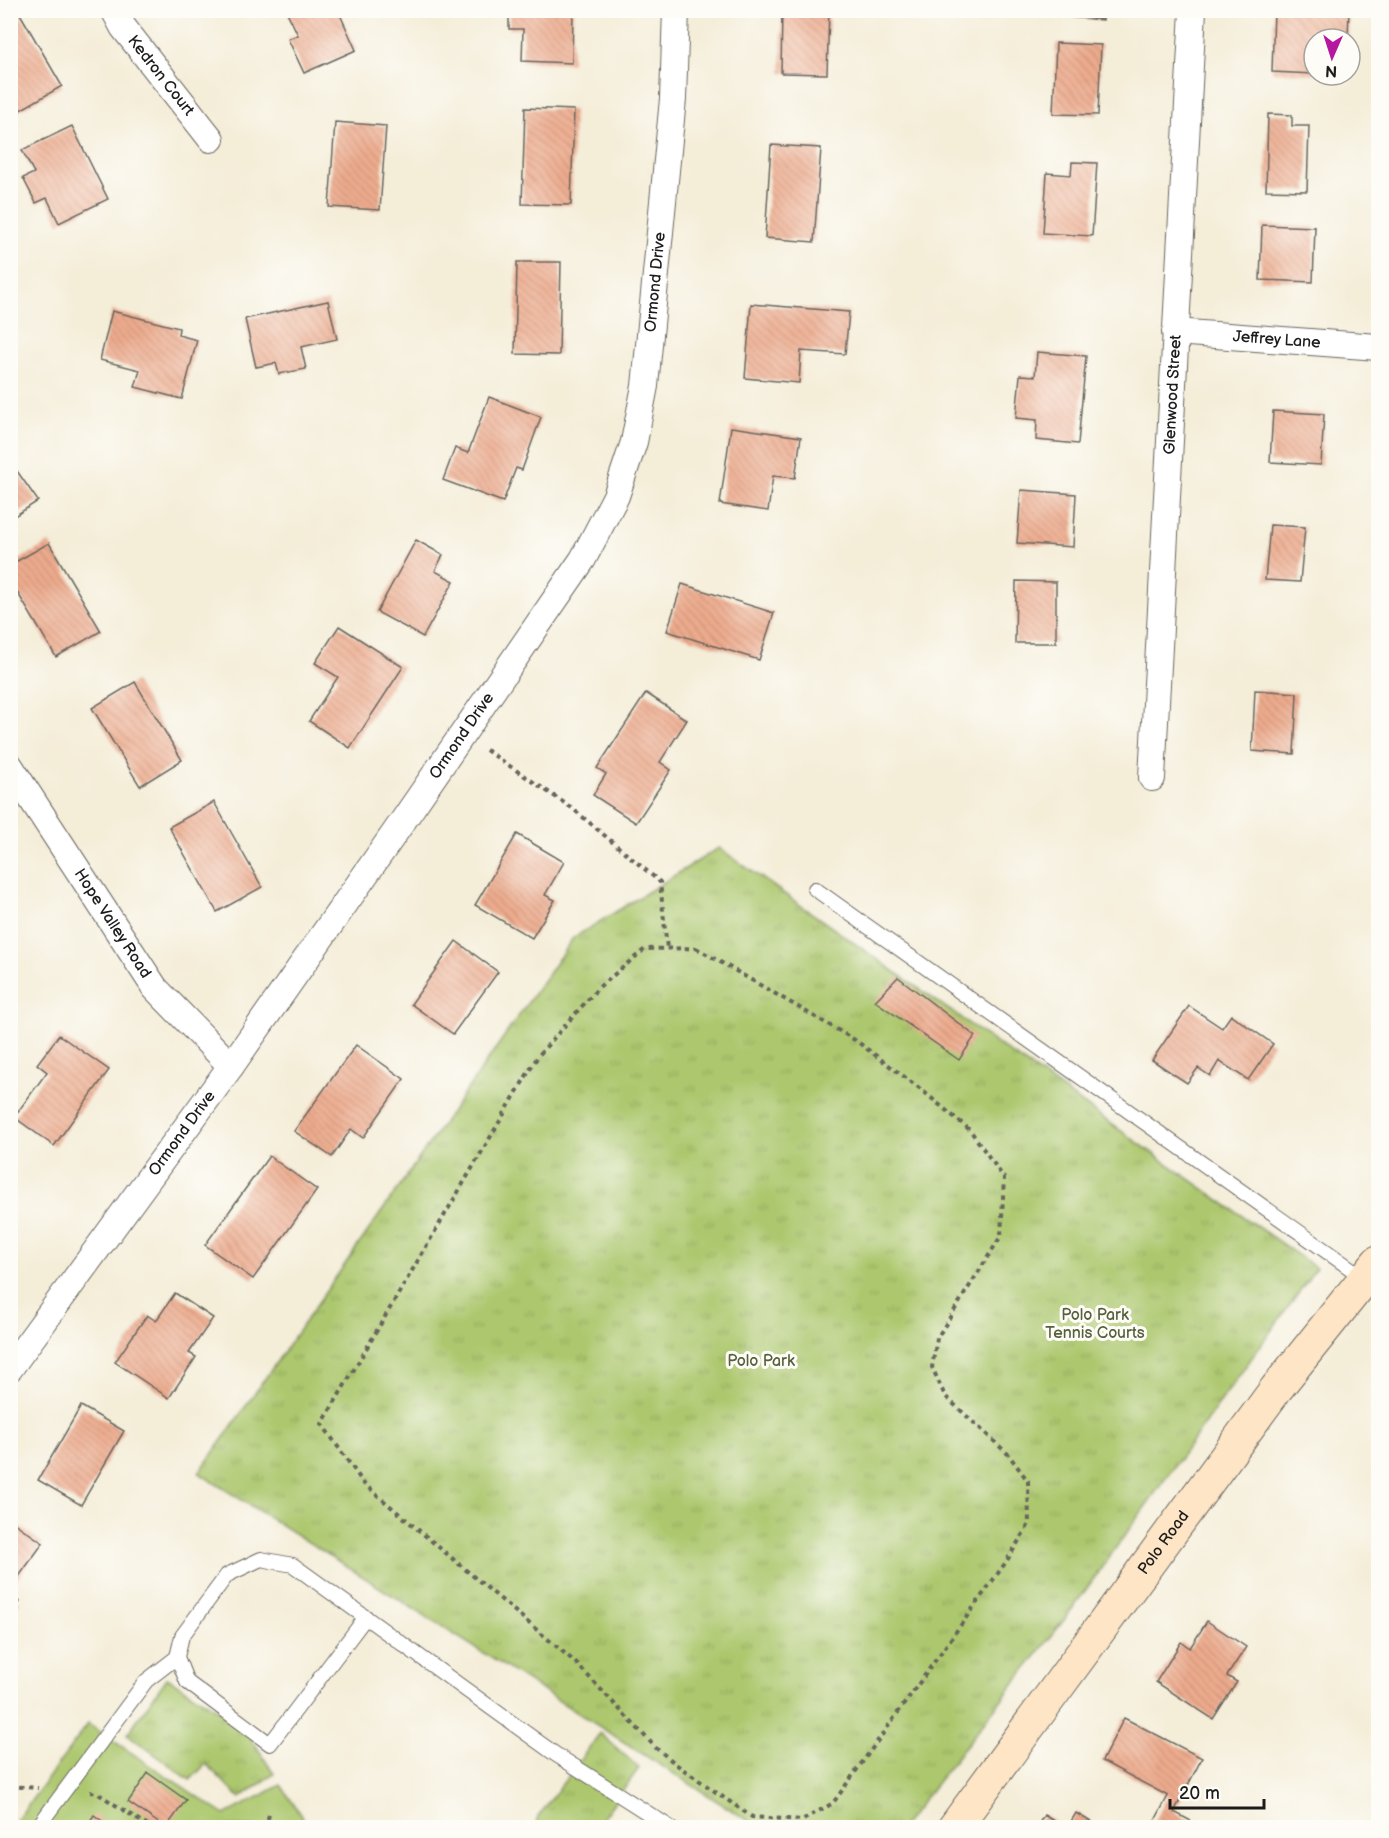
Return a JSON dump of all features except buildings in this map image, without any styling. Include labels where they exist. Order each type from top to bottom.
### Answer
[{"type":"main road","name":"Polo Road","points":[[954,1827],[1276,1389],[1371,1270]]},
{"type":"street","name":"Kedron Court","points":[[114,10],[123,27],[211,140]]},
{"type":"street","name":"Ormond Drive","points":[[10,1368],[231,1066],[463,735],[583,559],[616,496],[634,442],[645,386],[661,242],[673,99],[676,10]]},
{"type":"street","name":"Glenwood Street","points":[[1152,778],[1193,10]]},
{"type":"street","name":"Jeffrey Lane","points":[[1175,332],[1378,347]]},
{"type":"street","name":"Hope Valley Road","points":[[10,766],[155,988],[231,1066]]},
{"type":"lane","points":[[815,890],[1371,1270]]},
{"type":"lane","points":[[366,1617],[270,1744],[187,1682],[177,1657],[182,1636],[227,1575],[261,1559],[293,1565],[366,1617],[555,1754],[671,1827]]},
{"type":"lane","points":[[37,1827],[146,1681],[177,1657]]},
{"type":"path","points":[[463,735],[572,808],[660,882],[667,949]]},
{"type":"path","points":[[696,948],[855,1040],[970,1130],[1004,1178],[1001,1236],[938,1338],[932,1367],[945,1396],[1008,1454],[1028,1480],[1029,1524],[999,1572],[833,1803],[803,1820],[752,1817],[710,1790],[656,1748],[575,1662],[364,1484],[322,1424],[538,1056],[599,987],[645,950],[667,949],[696,948]]},
{"type":"path","points":[[266,1827],[269,1814]]},
{"type":"green space","name":"Polo Park","points":[[719,848],[1316,1268],[1067,1616],[902,1827],[758,1827],[199,1473],[573,938]]},
{"type":"green space","points":[[167,1678],[230,1717],[248,1733],[274,1774],[240,1798],[206,1764],[190,1780],[127,1734]]},
{"type":"green space","points":[[88,1724],[225,1815],[281,1785],[309,1827],[11,1828]]},
{"type":"green space","points":[[600,1733],[639,1768],[596,1827],[535,1828],[538,1817]]},
{"type":"park label","name":"Polo Park Tennis Courts","points":[[1095,1324]]}]
